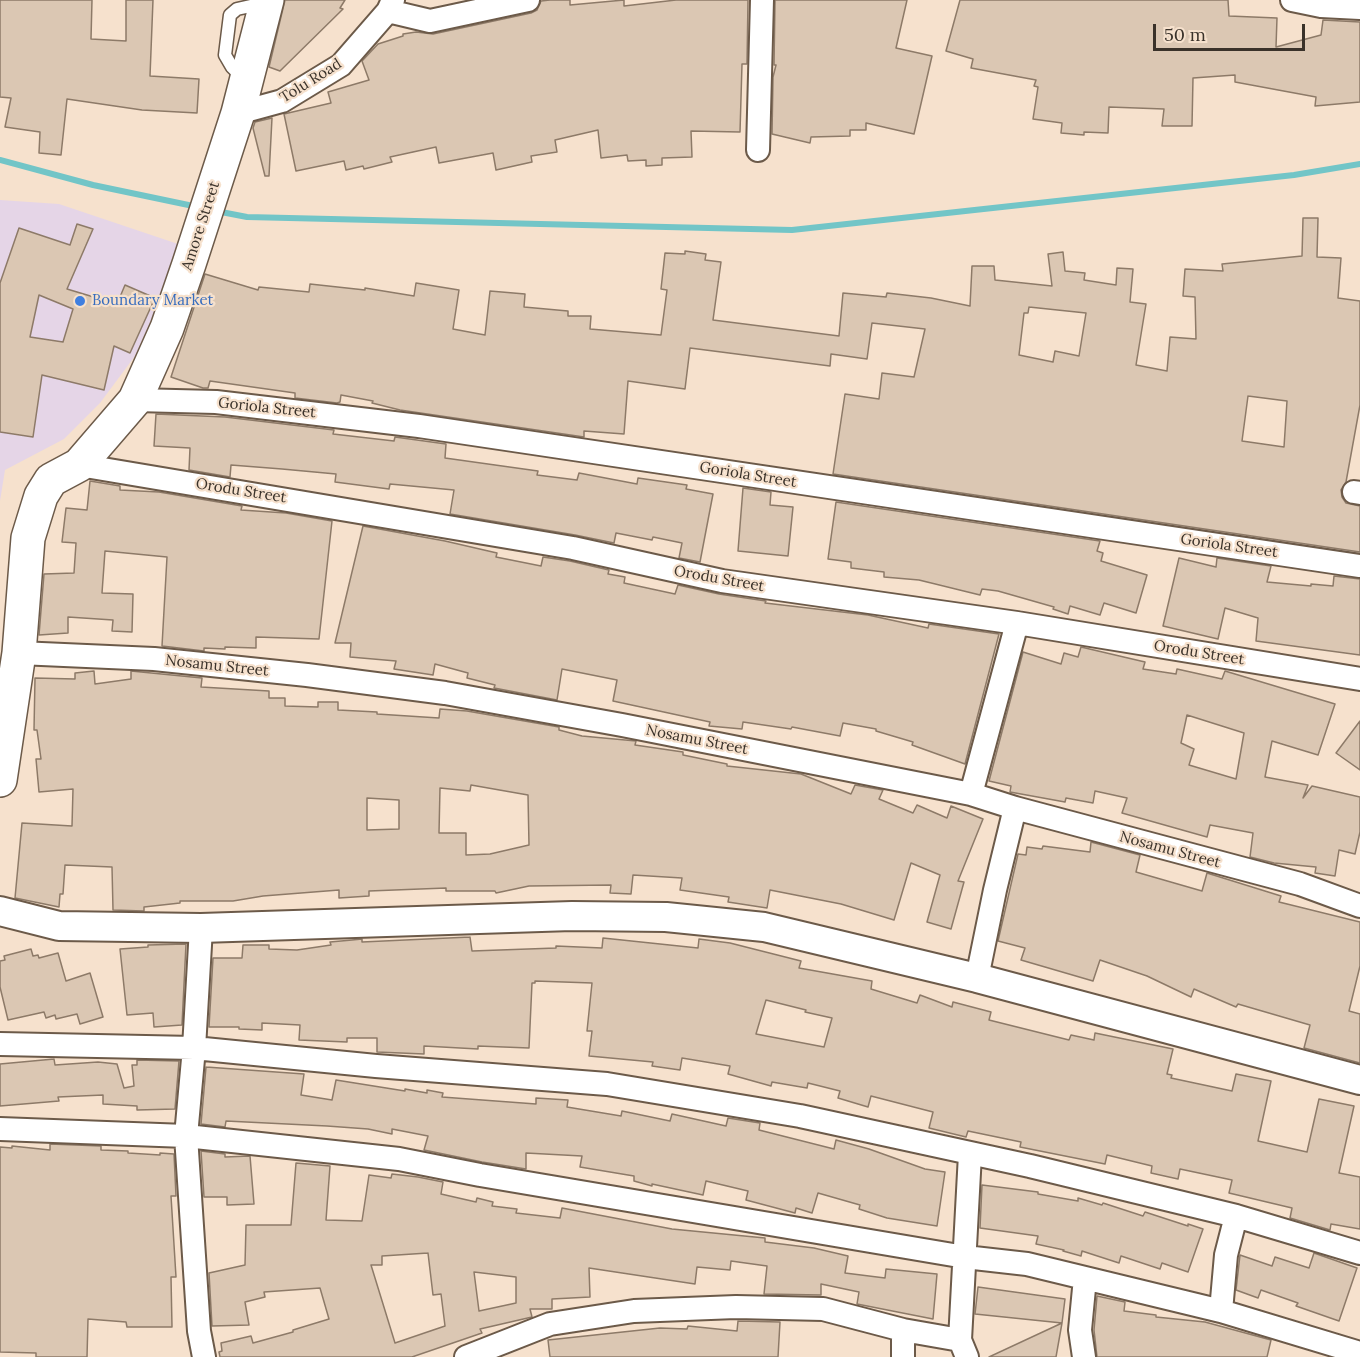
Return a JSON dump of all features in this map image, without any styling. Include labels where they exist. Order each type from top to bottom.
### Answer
[{"type":"main road","name":"Amore Street","points":[[80,465],[135,400],[167,328],[238,113],[266,1]]},
{"type":"main road","points":[[0,780],[19,653],[28,538],[41,496],[51,480],[80,465]]},
{"type":"street","points":[[391,5],[430,21],[528,0]]},
{"type":"street","points":[[758,150],[762,0]]},
{"type":"street","points":[[1292,0],[1321,6],[1360,8]]},
{"type":"street","name":"Tolu Road","points":[[238,113],[282,101],[341,65],[391,5]]},
{"type":"street","name":"Goriola Street","points":[[135,400],[216,402],[419,426],[1360,566]]},
{"type":"street","name":"Orodu Street","points":[[80,465],[573,548],[722,581],[1017,623],[1360,679]]},
{"type":"street","points":[[971,794],[1017,623]]},
{"type":"street","name":"Nosamu Street","points":[[19,653],[154,659],[308,675],[444,693],[786,756],[971,794],[1300,885],[1360,906]]},
{"type":"street","points":[[977,978],[1015,808]]},
{"type":"street","points":[[3,912],[59,926],[201,928],[572,916],[666,917],[764,927],[977,978],[1360,1080]]},
{"type":"street","points":[[201,928],[186,1136],[199,1331],[204,1357]]},
{"type":"street","points":[[0,1044],[194,1048],[376,1066],[607,1084],[800,1116],[1041,1169],[1236,1216],[1360,1253]]},
{"type":"street","points":[[0,1129],[186,1136],[399,1159],[480,1175],[964,1257],[1028,1264],[1221,1311],[1360,1353]]},
{"type":"street","points":[[466,1357],[550,1324],[634,1311],[736,1307],[823,1309],[963,1349],[964,1257],[970,1154]]},
{"type":"street","points":[[1221,1311],[1226,1256],[1236,1216]]},
{"type":"street","points":[[1084,1357],[1080,1330],[1085,1278]]},
{"type":"street","points":[[903,1330],[903,1357]]},
{"type":"shaded area","name":"Boundary Market","points":[[0,200],[59,204],[184,246],[135,356],[100,403],[64,439],[5,470],[0,501]]},
{"type":"building","points":[[0,0],[92,0],[91,39],[126,41],[126,0],[153,0],[150,76],[199,79],[197,113],[142,110],[67,99],[61,155],[39,153],[40,132],[5,127],[11,98],[0,97]]},
{"type":"building","points":[[285,0],[345,0],[340,8],[343,9],[280,71],[269,67]]},
{"type":"building","points":[[570,0],[570,5],[624,0],[624,6],[676,0],[748,0],[747,64],[742,64],[740,132],[691,131],[692,157],[662,158],[662,165],[646,166],[646,160],[628,161],[627,155],[601,158],[598,130],[555,140],[557,152],[531,156],[532,162],[496,170],[493,153],[439,163],[436,147],[390,157],[392,162],[364,169],[363,166],[346,170],[344,161],[296,171],[284,114],[331,103],[328,92],[369,80],[362,61],[378,44],[403,36],[403,34],[416,32],[433,34],[531,13],[537,10],[541,1]]},
{"type":"building","points":[[775,0],[907,0],[896,48],[932,56],[914,134],[866,123],[866,130],[850,130],[850,136],[811,137],[810,143],[772,134],[773,77],[776,65],[774,65]]},
{"type":"building","points":[[960,0],[1228,0],[1229,16],[1277,18],[1276,47],[1321,35],[1323,20],[1360,22],[1360,102],[1315,106],[1316,97],[1235,82],[1235,75],[1193,78],[1192,126],[1162,126],[1164,109],[1109,107],[1108,133],[1084,132],[1084,135],[1061,133],[1062,123],[1033,119],[1038,87],[1034,86],[1036,80],[971,68],[973,59],[946,51]]},
{"type":"building","points":[[272,118],[269,176],[265,176],[253,128],[255,122]]},
{"type":"building","points":[[1303,218],[1318,218],[1317,257],[1341,258],[1338,298],[1360,301],[1360,405],[1346,482],[1341,490],[1346,503],[1360,506],[1360,552],[833,474],[845,394],[879,399],[882,373],[914,377],[925,329],[872,323],[867,359],[831,354],[830,366],[690,348],[685,389],[628,381],[624,434],[584,431],[584,437],[400,410],[372,403],[373,401],[341,395],[340,402],[337,403],[295,398],[295,393],[210,381],[208,388],[203,388],[171,377],[205,274],[258,290],[259,287],[309,292],[310,284],[365,290],[365,288],[414,296],[416,283],[459,290],[453,329],[485,335],[490,291],[525,294],[524,307],[568,311],[568,316],[591,316],[590,329],[661,335],[667,290],[661,289],[665,253],[685,254],[685,251],[706,254],[705,260],[721,262],[713,320],[839,336],[843,293],[886,297],[887,293],[931,298],[970,306],[972,266],[994,266],[995,280],[1052,286],[1048,254],[1063,252],[1065,271],[1085,273],[1084,280],[1116,285],[1117,268],[1133,269],[1130,302],[1146,304],[1136,365],[1167,371],[1170,337],[1196,339],[1195,297],[1183,296],[1185,269],[1223,271],[1222,264],[1302,256]],"holes":[[[1029,307],[1086,313],[1079,356],[1055,351],[1053,362],[1019,355],[1024,313],[1028,313]],[[1248,396],[1287,401],[1284,447],[1242,441]]]},
{"type":"building","points":[[77,224],[93,229],[67,289],[117,304],[125,285],[155,298],[130,353],[114,346],[104,390],[42,375],[33,437],[0,432],[0,283],[19,228],[70,245]],"holes":[[[39,295],[73,309],[63,342],[30,337]]]},
{"type":"building","points":[[156,414],[225,417],[334,430],[333,434],[394,441],[395,437],[446,444],[445,458],[538,471],[537,475],[577,480],[579,473],[637,484],[638,478],[687,485],[686,489],[713,494],[700,562],[679,558],[682,543],[653,537],[652,540],[616,533],[614,543],[450,514],[454,490],[390,484],[389,489],[335,482],[336,474],[231,465],[230,477],[189,470],[190,448],[154,446]]},
{"type":"building","points":[[90,481],[120,486],[120,490],[159,492],[242,506],[241,510],[286,513],[332,521],[319,639],[256,637],[256,648],[204,648],[204,651],[162,646],[167,557],[105,551],[102,593],[133,594],[132,632],[112,631],[113,620],[68,617],[68,633],[39,635],[44,574],[74,573],[76,543],[62,542],[66,508],[87,510]]},
{"type":"building","points":[[743,488],[771,492],[770,505],[793,507],[788,556],[738,551]]},
{"type":"building","points":[[836,502],[1100,541],[1097,551],[1103,553],[1101,561],[1147,575],[1136,613],[1104,603],[1100,615],[1070,606],[1068,614],[1053,609],[1054,607],[998,591],[982,589],[980,595],[919,580],[884,577],[884,572],[851,568],[851,562],[828,559]]},
{"type":"building","points":[[363,526],[445,541],[497,553],[496,557],[541,566],[543,557],[570,561],[609,570],[608,574],[625,577],[624,583],[675,594],[678,585],[766,601],[765,603],[868,615],[928,628],[929,624],[999,634],[965,764],[912,745],[913,742],[876,731],[876,729],[843,723],[840,736],[792,727],[791,729],[743,722],[742,729],[709,726],[710,722],[613,701],[617,680],[562,669],[557,700],[494,688],[495,685],[467,678],[468,673],[435,664],[433,675],[394,669],[396,661],[350,657],[351,643],[335,643]]},
{"type":"building","points":[[1179,558],[1216,567],[1217,558],[1271,566],[1267,582],[1333,586],[1334,576],[1360,579],[1360,655],[1256,641],[1258,618],[1225,608],[1218,639],[1163,626]]},
{"type":"building","points":[[1081,647],[1145,662],[1143,669],[1176,674],[1177,669],[1222,679],[1225,671],[1335,704],[1318,755],[1272,741],[1265,777],[1308,785],[1303,798],[1312,786],[1360,797],[1360,832],[1355,854],[1339,850],[1335,876],[1315,873],[1316,867],[1274,863],[1250,857],[1253,833],[1210,825],[1207,837],[1122,813],[1127,798],[1095,791],[1093,803],[1066,798],[1065,802],[1010,792],[1011,786],[989,781],[1023,652],[1061,664],[1064,653],[1078,657]],"holes":[[[1187,715],[1244,733],[1236,779],[1189,765],[1194,749],[1181,743]]]},
{"type":"building","points":[[94,671],[95,684],[131,679],[131,671],[202,678],[201,687],[269,691],[269,698],[285,698],[285,706],[318,707],[318,702],[338,702],[338,710],[439,718],[440,709],[467,711],[559,727],[559,730],[582,736],[636,741],[635,745],[683,752],[683,755],[727,764],[727,766],[801,774],[851,794],[855,785],[883,790],[879,799],[913,813],[917,805],[947,818],[951,806],[983,819],[958,881],[964,882],[951,929],[927,922],[940,875],[911,863],[894,920],[841,904],[770,890],[767,908],[728,902],[729,897],[680,890],[682,878],[633,875],[631,894],[610,893],[611,885],[529,886],[496,893],[495,891],[446,891],[446,888],[369,891],[369,896],[339,898],[339,890],[263,896],[233,901],[180,901],[180,903],[144,907],[144,911],[113,910],[112,867],[65,865],[63,894],[60,894],[59,907],[15,898],[22,823],[72,826],[73,789],[39,792],[36,759],[41,759],[37,730],[34,730],[35,678],[75,679],[75,673]],"holes":[[[471,785],[528,795],[529,845],[490,854],[466,855],[466,833],[439,833],[440,788],[470,791]],[[367,798],[399,800],[399,829],[367,830]]]},
{"type":"building","points":[[1360,721],[1360,770],[1336,753]]},
{"type":"building","points":[[1091,842],[1140,855],[1136,872],[1202,891],[1207,873],[1281,896],[1279,902],[1360,922],[1360,966],[1349,1011],[1360,1014],[1360,1063],[1304,1048],[1310,1025],[1238,1004],[1236,1007],[1194,989],[1191,997],[1147,976],[1100,960],[1093,981],[1021,960],[1025,948],[998,941],[1018,854],[1026,855],[1027,847],[1042,849],[1043,846],[1090,852]]},
{"type":"building","points":[[470,937],[472,951],[556,948],[556,946],[602,948],[603,938],[698,948],[699,939],[730,943],[801,961],[799,968],[872,981],[871,989],[917,1003],[920,995],[952,1007],[953,1002],[991,1012],[989,1020],[1069,1040],[1071,1035],[1094,1040],[1095,1033],[1173,1049],[1167,1074],[1172,1075],[1171,1078],[1232,1091],[1236,1074],[1271,1081],[1258,1141],[1307,1152],[1319,1099],[1354,1106],[1339,1173],[1360,1177],[1360,1229],[1331,1224],[1330,1230],[1290,1218],[1292,1208],[1229,1193],[1232,1180],[1180,1169],[1178,1179],[1151,1173],[1152,1166],[1107,1155],[1105,1164],[1020,1147],[1021,1142],[968,1131],[966,1137],[929,1128],[933,1112],[871,1096],[868,1107],[838,1098],[840,1091],[808,1083],[807,1088],[772,1082],[771,1086],[728,1074],[730,1066],[682,1058],[680,1070],[652,1066],[653,1062],[589,1056],[592,1031],[587,1031],[592,983],[535,981],[532,983],[529,1048],[478,1046],[478,1049],[424,1046],[424,1054],[377,1052],[377,1038],[347,1038],[347,1042],[299,1040],[300,1025],[262,1023],[262,1030],[209,1027],[213,958],[242,958],[243,945],[269,945],[269,949],[297,950],[331,945],[330,942],[362,939],[362,942]],"holes":[[[766,1000],[806,1010],[805,1012],[832,1018],[824,1047],[756,1034]]]},
{"type":"building","points":[[186,944],[182,1025],[154,1027],[153,1013],[127,1015],[120,949],[148,947],[148,945]]},
{"type":"building","points":[[31,949],[33,956],[38,955],[39,958],[58,953],[66,981],[90,973],[103,1017],[80,1024],[77,1014],[56,1019],[55,1015],[46,1018],[44,1012],[8,1020],[0,987],[0,961],[5,960],[4,956]]},
{"type":"building","points":[[54,1059],[55,1065],[98,1062],[117,1064],[124,1088],[134,1086],[132,1065],[137,1065],[137,1060],[179,1061],[175,1109],[137,1110],[137,1106],[103,1104],[103,1095],[58,1097],[59,1101],[0,1106],[0,1064]]},
{"type":"building","points":[[206,1067],[304,1074],[301,1095],[332,1100],[336,1080],[405,1091],[405,1089],[427,1093],[427,1090],[443,1093],[442,1097],[536,1104],[536,1098],[568,1100],[567,1107],[621,1116],[622,1111],[670,1121],[672,1114],[726,1126],[728,1118],[760,1123],[759,1130],[834,1149],[836,1140],[925,1169],[945,1172],[937,1226],[887,1218],[859,1209],[860,1205],[818,1193],[812,1213],[796,1208],[795,1213],[746,1200],[748,1191],[706,1181],[703,1195],[652,1184],[652,1186],[634,1181],[634,1176],[580,1167],[582,1156],[526,1153],[526,1169],[482,1162],[424,1150],[428,1136],[392,1129],[392,1134],[368,1129],[327,1126],[226,1121],[225,1127],[201,1124]]},
{"type":"building","points":[[50,1144],[101,1146],[101,1150],[128,1151],[128,1153],[174,1154],[176,1196],[171,1196],[176,1277],[171,1277],[172,1327],[127,1327],[126,1322],[88,1319],[87,1357],[36,1357],[36,1353],[0,1352],[0,1147],[50,1150]]},
{"type":"building","points":[[201,1151],[225,1154],[225,1157],[250,1156],[254,1204],[227,1205],[227,1197],[204,1197]]},
{"type":"building","points":[[296,1163],[330,1166],[326,1220],[362,1221],[369,1175],[391,1178],[392,1174],[418,1177],[443,1182],[441,1194],[476,1202],[477,1198],[493,1202],[492,1206],[517,1209],[516,1213],[560,1218],[562,1208],[672,1229],[765,1238],[765,1242],[814,1248],[848,1256],[845,1273],[885,1278],[886,1269],[937,1274],[933,1319],[857,1304],[859,1292],[821,1284],[821,1295],[764,1294],[767,1266],[731,1261],[730,1270],[697,1267],[695,1284],[589,1268],[590,1297],[552,1299],[552,1309],[530,1309],[532,1317],[480,1329],[482,1333],[412,1357],[220,1357],[221,1343],[251,1336],[253,1343],[329,1319],[320,1288],[264,1292],[265,1297],[245,1302],[249,1325],[212,1326],[209,1273],[245,1265],[246,1225],[291,1225]],"holes":[[[428,1253],[433,1295],[441,1294],[445,1326],[395,1343],[371,1265],[382,1265],[382,1256]],[[474,1272],[516,1277],[516,1303],[479,1311]]]},
{"type":"building","points":[[982,1185],[1038,1192],[1038,1194],[1078,1201],[1078,1198],[1102,1205],[1103,1203],[1143,1216],[1145,1212],[1203,1229],[1188,1272],[1162,1263],[1160,1269],[1121,1256],[1119,1263],[1082,1251],[1081,1256],[1036,1244],[1038,1236],[980,1228]]},
{"type":"building","points":[[1314,1253],[1357,1268],[1339,1321],[1296,1306],[1298,1303],[1261,1290],[1258,1298],[1236,1290],[1240,1255],[1272,1266],[1275,1257],[1309,1268]]},
{"type":"building","points":[[978,1287],[1065,1299],[1062,1323],[975,1314]]},
{"type":"building","points":[[1097,1296],[1125,1302],[1124,1311],[1205,1322],[1271,1340],[1267,1357],[1097,1357],[1094,1330]]},
{"type":"building","points":[[738,1321],[780,1322],[778,1357],[550,1357],[548,1340],[660,1328],[687,1329],[688,1326],[737,1331]]},
{"type":"building","points":[[1062,1323],[1056,1357],[989,1357]]},
{"type":"waterway","points":[[0,160],[93,185],[198,207]]},
{"type":"waterway","points":[[216,211],[247,217],[792,230],[1294,175],[1360,164]]},
{"type":"place","name":"Boundary Market","points":[[80,301]]}]
